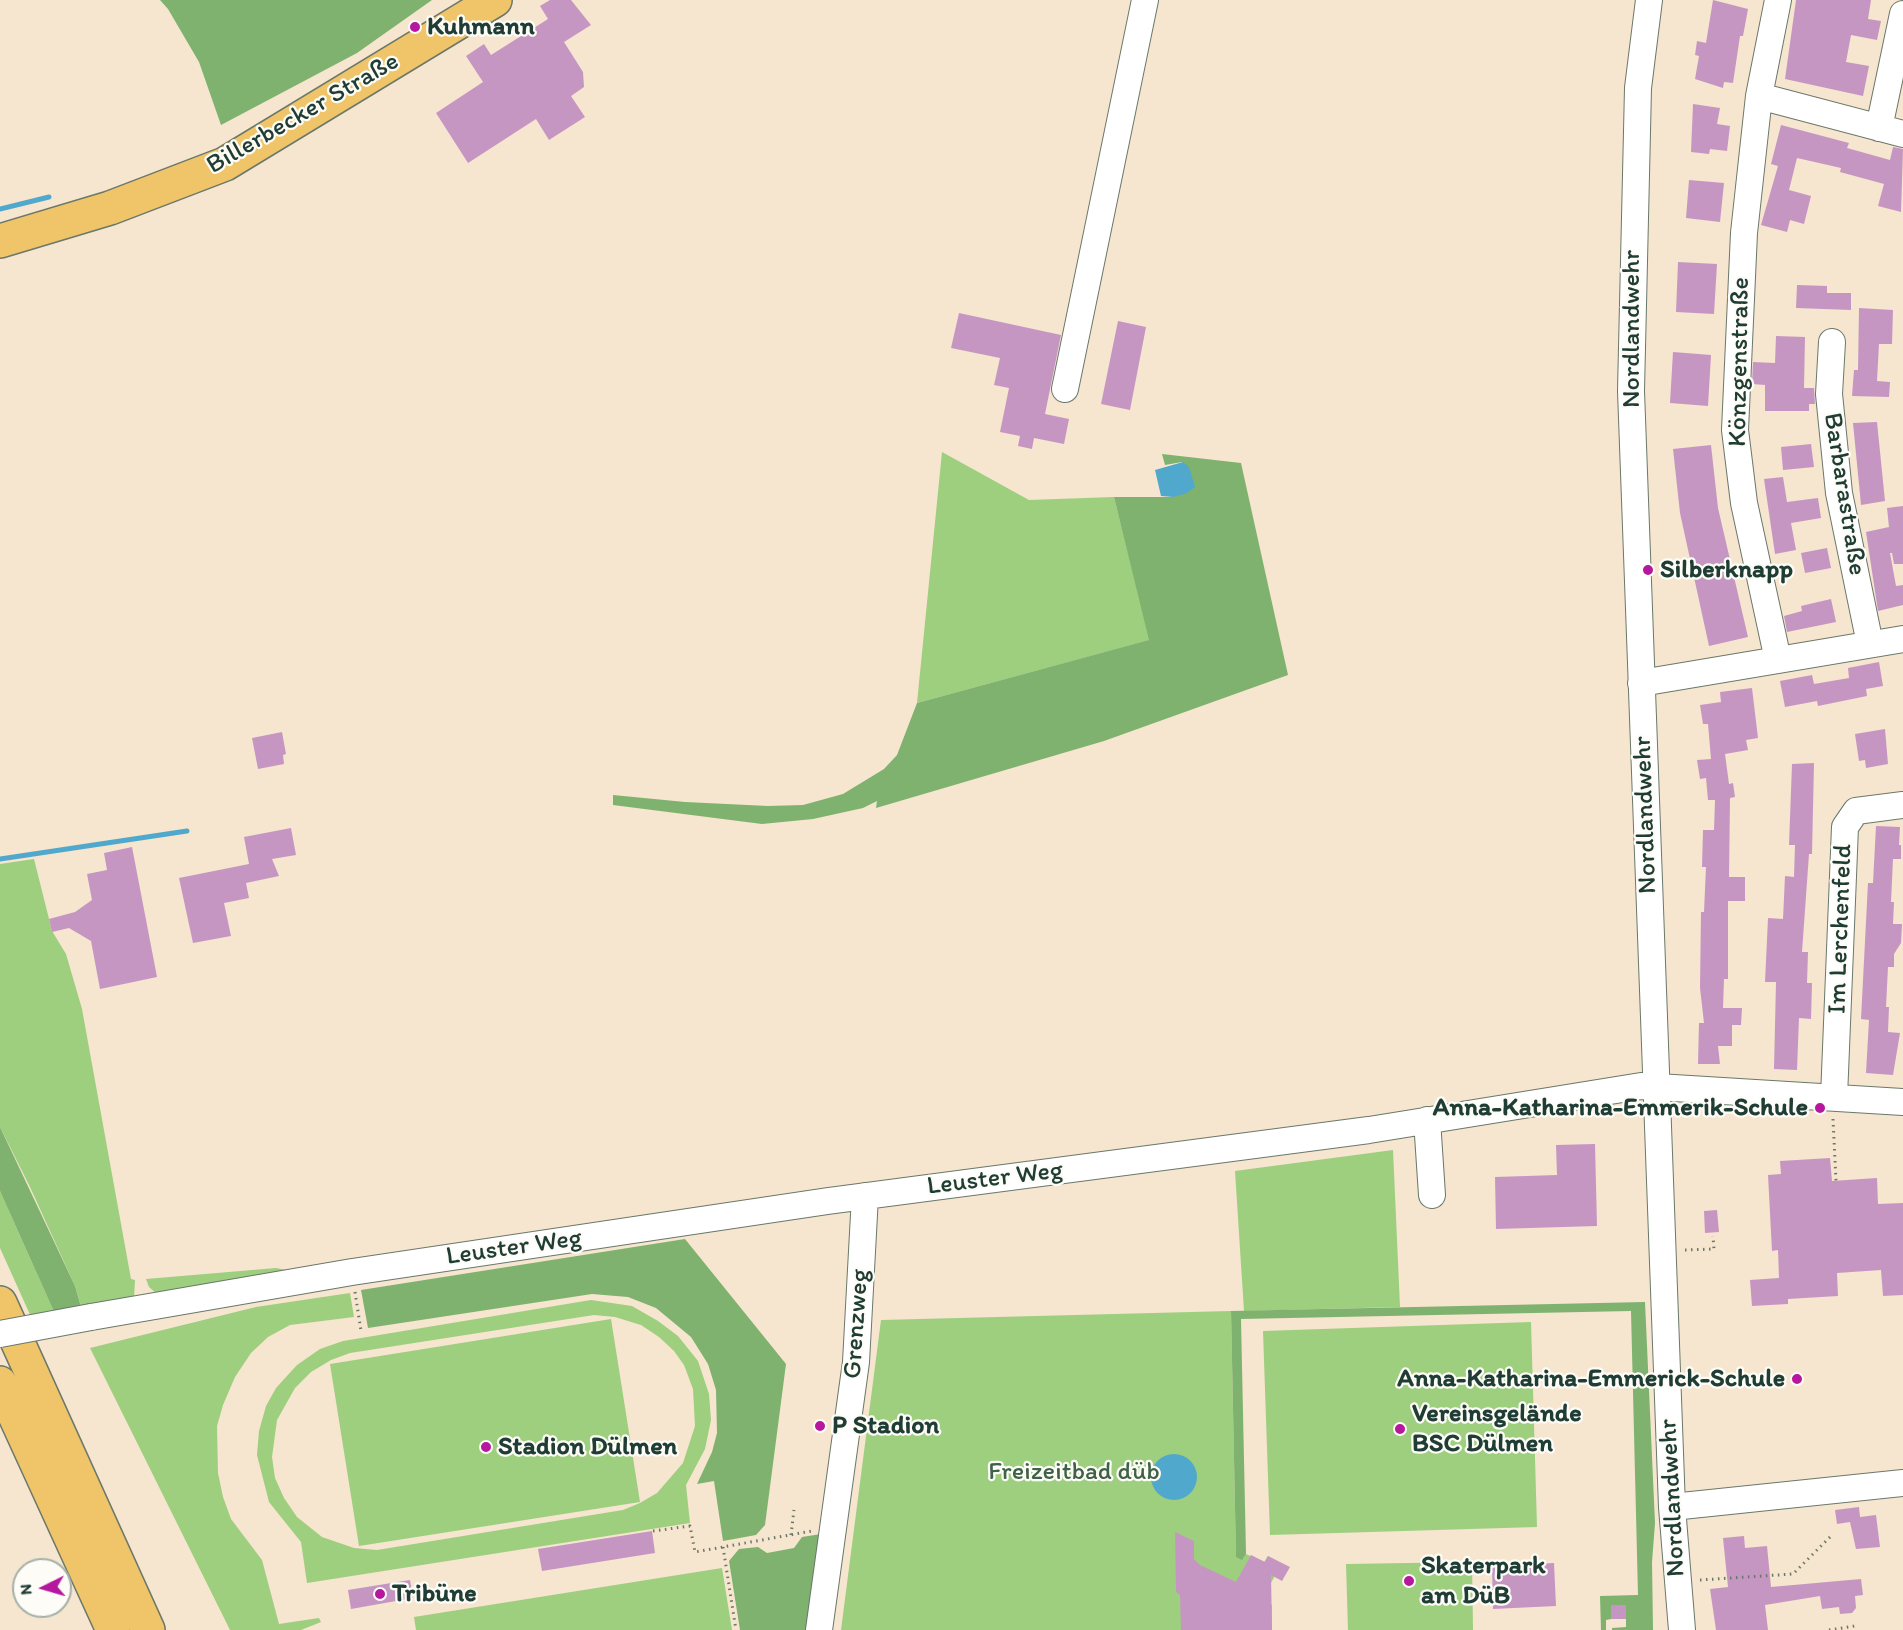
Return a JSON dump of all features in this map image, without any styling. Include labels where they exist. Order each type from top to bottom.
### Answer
[{"type":"main road","name":"Billerbecker Straße","points":[[0,241],[110,208],[225,164],[495,0]]},
{"type":"main road","points":[[0,1303],[148,1630]]},
{"type":"main road","points":[[0,1383],[112,1630]]},
{"type":"street","points":[[1065,389],[1145,0]]},
{"type":"street","name":"Nordlandwehr","points":[[1649,0],[1638,88],[1631,391],[1672,1507],[1682,1630]]},
{"type":"street","name":"Könzgenstraße","points":[[1778,0],[1759,96],[1743,233],[1735,430],[1744,503],[1778,660]]},
{"type":"street","points":[[1759,96],[1891,131],[1903,15]]},
{"type":"street","name":"Barbarastraße","points":[[1832,342],[1829,394],[1839,493],[1870,644]]},
{"type":"street","points":[[1641,683],[1903,639]]},
{"type":"street","name":"Im Lerchenfeld","points":[[1834,1097],[1845,828],[1856,811],[1903,805]]},
{"type":"street","name":"Leuster Weg","points":[[0,1334],[351,1272],[865,1196],[1427,1120],[1641,1086],[1903,1102]]},
{"type":"street","points":[[1427,1120],[1432,1195]]},
{"type":"street","name":"Grenzweg","points":[[819,1630],[856,1362],[865,1196]]},
{"type":"street","points":[[1672,1507],[1903,1483]]},
{"type":"path","points":[[1834,1097],[1836,1180]]},
{"type":"path","points":[[1662,1251],[1714,1249],[1713,1236]]},
{"type":"path","points":[[351,1272],[362,1331]]},
{"type":"path","points":[[791,1535],[794,1510]]},
{"type":"path","points":[[653,1531],[690,1526],[695,1552],[832,1528]]},
{"type":"path","points":[[1677,1582],[1793,1574],[1833,1534]]},
{"type":"path","points":[[723,1547],[736,1630]]},
{"type":"path","points":[[1828,1630],[1855,1626]]},
{"type":"green space","points":[[160,0],[432,0],[357,53],[221,125],[199,62],[168,9]]},
{"type":"green space","points":[[942,452],[1029,500],[1114,497],[1150,640],[917,703]]},
{"type":"green space","points":[[1162,454],[1241,463],[1288,675],[1104,741],[876,808],[877,801],[863,808],[813,819],[762,824],[613,805],[613,795],[685,802],[768,806],[803,805],[843,794],[884,769],[897,755],[917,703],[1149,640],[1114,497],[1173,497],[1182,462],[1165,465]]},
{"type":"green space","points":[[34,859],[52,931],[66,954],[82,1009],[131,1279],[135,1280],[134,1298],[81,1306],[75,1286],[0,1127],[0,864]]},
{"type":"green space","points":[[0,1127],[75,1286],[82,1310],[55,1314],[0,1191]]},
{"type":"green space","points":[[1393,1150],[1400,1307],[1244,1311],[1235,1171]]},
{"type":"green space","points":[[0,1191],[55,1314],[32,1319],[0,1248]]},
{"type":"green space","points":[[685,1239],[786,1364],[765,1525],[756,1535],[723,1541],[714,1481],[697,1484],[712,1452],[717,1433],[716,1390],[708,1364],[691,1337],[656,1308],[628,1297],[592,1294],[368,1328],[361,1290]]},
{"type":"green space","points":[[276,1268],[297,1272],[157,1294],[149,1287],[146,1279]]},
{"type":"green space","points":[[350,1293],[354,1317],[290,1325],[268,1337],[251,1353],[235,1377],[217,1426],[218,1473],[223,1497],[231,1519],[262,1560],[279,1624],[319,1618],[321,1622],[301,1630],[230,1630],[90,1348],[256,1307]]},
{"type":"green space","points":[[591,1300],[632,1306],[678,1336],[698,1361],[709,1394],[711,1420],[705,1449],[686,1485],[690,1523],[307,1583],[301,1542],[269,1502],[257,1455],[259,1431],[266,1406],[276,1388],[297,1365],[320,1349],[343,1341]],"holes":[[[594,1315],[615,1317],[641,1325],[659,1337],[674,1351],[684,1365],[693,1389],[695,1426],[683,1463],[657,1493],[640,1503],[623,1510],[377,1550],[354,1548],[322,1537],[297,1517],[284,1498],[275,1478],[272,1457],[277,1420],[295,1388],[311,1372],[331,1360],[350,1353]]]},
{"type":"green space","points":[[1645,1302],[1655,1523],[1652,1562],[1653,1630],[1612,1630],[1612,1628],[1626,1627],[1626,1605],[1611,1605],[1611,1619],[1606,1620],[1606,1630],[1601,1630],[1600,1596],[1638,1595],[1631,1311],[1241,1319],[1246,1554],[1242,1560],[1236,1557],[1231,1311]]},
{"type":"green space","name":"Freizeitbad düb","points":[[1231,1311],[1236,1556],[1242,1559],[1246,1554],[1264,1562],[1268,1556],[1282,1564],[1262,1598],[1272,1605],[1272,1630],[841,1630],[881,1320]]},
{"type":"green space","points":[[611,1319],[640,1502],[359,1546],[330,1364]]},
{"type":"green space","name":"Vereinsgelände BSC Dülmen","points":[[1531,1322],[1537,1527],[1270,1535],[1263,1331]]},
{"type":"green space","points":[[821,1534],[808,1630],[740,1630],[729,1561],[739,1549],[758,1547],[767,1553],[794,1548],[802,1537]]},
{"type":"green space","name":"Skaterpark am DüB","points":[[1472,1562],[1473,1630],[1348,1630],[1346,1564]]},
{"type":"green space","points":[[722,1568],[732,1630],[416,1630],[414,1617]]},
{"type":"water","points":[[1183,462],[1189,467],[1195,487],[1187,493],[1173,497],[1161,496],[1155,470]]},
{"type":"water","points":[[1174,1454],[1190,1461],[1197,1477],[1190,1493],[1174,1500],[1158,1493],[1151,1477],[1158,1461]]},
{"type":"building","points":[[550,0],[571,0],[591,25],[564,42],[583,72],[584,87],[571,96],[585,117],[549,140],[536,119],[468,163],[436,113],[483,82],[466,56],[484,44],[491,55],[548,19],[540,6]]},
{"type":"building","points":[[1713,0],[1748,9],[1743,36],[1740,36],[1733,83],[1724,82],[1723,88],[1695,79],[1699,56],[1695,55],[1697,41],[1706,43]]},
{"type":"building","points":[[1796,0],[1871,0],[1868,19],[1881,21],[1877,40],[1851,35],[1846,62],[1869,66],[1863,96],[1785,79]]},
{"type":"building","points":[[1693,104],[1720,108],[1717,124],[1730,126],[1727,151],[1710,149],[1709,154],[1691,152]]},
{"type":"building","points":[[1781,125],[1849,143],[1847,148],[1890,160],[1893,147],[1903,149],[1901,212],[1878,206],[1884,184],[1840,172],[1841,168],[1797,158],[1789,190],[1811,196],[1804,224],[1790,220],[1787,232],[1761,225],[1778,166],[1771,164]]},
{"type":"building","points":[[1689,180],[1724,183],[1720,222],[1686,218]]},
{"type":"building","points":[[1678,262],[1717,264],[1714,314],[1676,312]]},
{"type":"building","points":[[1797,285],[1827,286],[1827,293],[1851,293],[1851,310],[1796,308]]},
{"type":"building","points":[[1859,308],[1893,310],[1892,344],[1879,344],[1877,381],[1890,382],[1889,397],[1852,396],[1854,370],[1858,370]]},
{"type":"building","points":[[959,313],[1061,335],[1045,414],[1069,419],[1064,444],[1034,438],[1032,449],[1018,446],[1020,436],[1000,432],[1009,388],[994,385],[1000,358],[951,348]]},
{"type":"building","points":[[1118,321],[1146,327],[1130,410],[1101,404]]},
{"type":"building","points":[[1776,336],[1805,337],[1804,388],[1814,388],[1815,404],[1809,404],[1809,411],[1765,411],[1765,385],[1752,384],[1753,362],[1775,363]]},
{"type":"building","points":[[1673,352],[1711,355],[1708,406],[1670,403]]},
{"type":"building","points":[[1877,422],[1885,501],[1861,505],[1853,423]]},
{"type":"building","points":[[1811,444],[1814,467],[1783,470],[1781,447]]},
{"type":"building","points":[[1711,445],[1718,508],[1748,637],[1709,646],[1680,513],[1673,449]]},
{"type":"building","points":[[1783,477],[1787,502],[1818,498],[1821,518],[1791,523],[1796,550],[1775,554],[1764,479]]},
{"type":"building","points":[[1903,506],[1903,564],[1894,564],[1892,553],[1890,553],[1896,586],[1903,585],[1903,605],[1878,611],[1866,532],[1889,527],[1887,508]]},
{"type":"building","points":[[1827,548],[1831,568],[1805,573],[1801,553]]},
{"type":"building","points":[[1831,599],[1836,622],[1787,632],[1784,616],[1802,611],[1801,606]]},
{"type":"building","points":[[1879,662],[1883,686],[1866,689],[1867,696],[1818,706],[1817,701],[1785,707],[1780,681],[1812,675],[1814,684],[1849,678],[1848,668]]},
{"type":"building","points":[[1752,688],[1758,738],[1746,740],[1748,750],[1725,754],[1729,784],[1733,783],[1735,797],[1730,798],[1729,877],[1745,877],[1745,901],[1728,901],[1728,979],[1724,979],[1723,1008],[1742,1008],[1741,1025],[1732,1025],[1732,1046],[1718,1046],[1720,1064],[1698,1064],[1699,1023],[1704,1023],[1700,988],[1701,912],[1704,912],[1706,867],[1702,867],[1703,830],[1714,830],[1715,800],[1708,800],[1706,778],[1700,779],[1697,760],[1711,759],[1708,724],[1703,724],[1700,705],[1721,702],[1720,692]]},
{"type":"building","points":[[1885,729],[1888,764],[1866,768],[1865,760],[1859,761],[1855,734]]},
{"type":"building","points":[[282,732],[286,754],[283,755],[284,764],[258,769],[252,738]]},
{"type":"building","points":[[1814,763],[1812,854],[1809,854],[1802,952],[1808,952],[1807,983],[1812,983],[1811,1019],[1799,1018],[1797,1070],[1774,1069],[1776,982],[1765,982],[1768,918],[1783,919],[1785,876],[1794,877],[1795,845],[1789,845],[1792,764]]},
{"type":"building","points":[[1876,826],[1900,827],[1901,859],[1893,859],[1891,902],[1894,902],[1893,924],[1902,924],[1901,943],[1894,954],[1894,967],[1888,967],[1886,1007],[1889,1007],[1888,1032],[1900,1033],[1893,1075],[1866,1073],[1869,1020],[1861,1019],[1868,883],[1873,883]]},
{"type":"building","points":[[291,828],[296,855],[272,859],[279,876],[246,883],[249,898],[224,903],[231,936],[193,943],[179,878],[249,864],[244,837]]},
{"type":"building","points":[[132,847],[157,977],[100,989],[91,941],[69,928],[52,932],[49,919],[75,912],[92,900],[87,874],[107,870],[104,853]]},
{"type":"building","points":[[1595,1144],[1597,1226],[1496,1229],[1495,1177],[1557,1175],[1556,1145]]},
{"type":"building","points":[[1830,1158],[1832,1181],[1877,1178],[1878,1204],[1903,1203],[1903,1295],[1883,1296],[1881,1270],[1837,1273],[1838,1296],[1788,1299],[1788,1304],[1752,1306],[1750,1280],[1779,1278],[1778,1250],[1772,1251],[1768,1175],[1781,1174],[1780,1161]]},
{"type":"building","points":[[1717,1210],[1719,1232],[1705,1233],[1704,1211]]},
{"type":"building","points":[[1859,1507],[1860,1517],[1876,1515],[1880,1547],[1856,1549],[1850,1522],[1837,1524],[1835,1510]]},
{"type":"building","points":[[652,1531],[655,1553],[542,1571],[538,1549]]},
{"type":"building","points":[[1175,1532],[1194,1541],[1194,1559],[1200,1565],[1236,1582],[1251,1555],[1265,1562],[1268,1556],[1290,1567],[1282,1581],[1271,1575],[1272,1630],[1181,1630],[1180,1595],[1176,1592]]},
{"type":"building","points":[[1744,1536],[1745,1548],[1767,1546],[1771,1587],[1861,1579],[1863,1595],[1855,1596],[1856,1608],[1852,1613],[1840,1614],[1839,1607],[1822,1609],[1820,1596],[1765,1605],[1768,1630],[1716,1630],[1710,1589],[1728,1587],[1723,1538]]},
{"type":"building","points":[[1554,1563],[1556,1606],[1493,1609],[1492,1566]]},
{"type":"building","name":"Tribüne","points":[[410,1580],[413,1598],[351,1609],[348,1590]]},
{"type":"building","points":[[1611,1605],[1626,1605],[1626,1619],[1611,1619]]},
{"type":"waterway","points":[[0,209],[49,197]]},
{"type":"waterway","points":[[0,859],[187,831]]},
{"type":"place","name":"Kuhmann","points":[[415,27]]},
{"type":"place","name":"Silberknapp","points":[[1648,570]]},
{"type":"place","name":"Anna-Katharina-Emmerik-Schule","points":[[1820,1108]]},
{"type":"place","name":"Anna-Katharina-Emmerick-Schule","points":[[1797,1379]]},
{"type":"place","name":"P Stadion","points":[[820,1426]]},
{"type":"place","name":"Vereinsgelände BSC Dülmen","points":[[1400,1429]]},
{"type":"place","name":"Stadion Dülmen","points":[[486,1447]]},
{"type":"place","name":"Skaterpark am DüB","points":[[1409,1581]]},
{"type":"place","name":"Tribüne","points":[[380,1594]]}]
